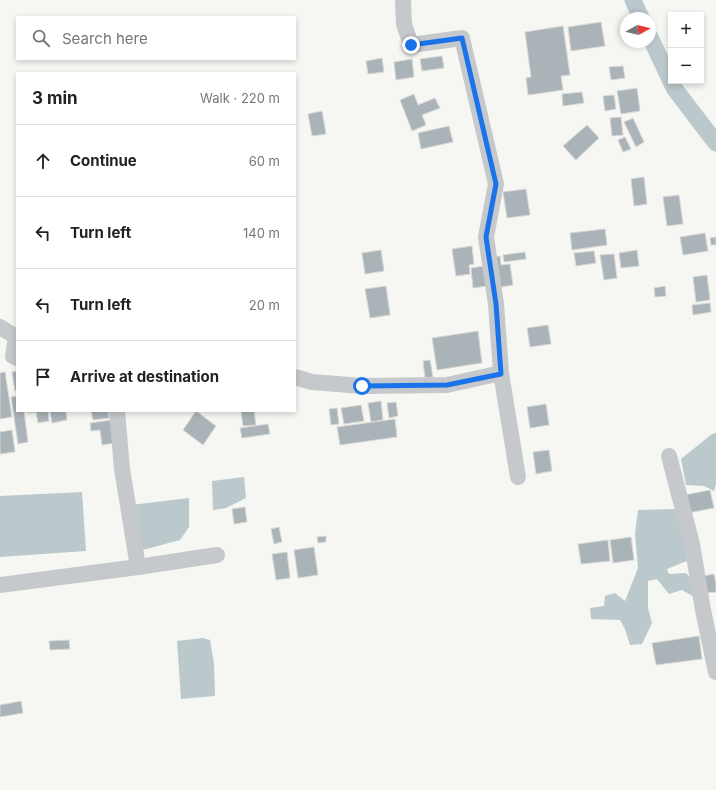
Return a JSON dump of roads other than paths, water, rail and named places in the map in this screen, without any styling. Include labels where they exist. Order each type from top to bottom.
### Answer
[{"type":"street","points":[[403,0],[404,24],[411,45],[462,38],[496,184],[486,237],[496,304],[501,374],[518,477]]},
{"type":"street","points":[[0,327],[16,337],[13,356],[16,358]]},
{"type":"street","points":[[296,377],[312,382],[362,386],[447,385],[501,374]]},
{"type":"street","points":[[117,412],[122,470],[138,567]]},
{"type":"street","points":[[669,456],[692,544],[703,610],[716,672]]},
{"type":"street","points":[[0,584],[138,567],[217,555]]},
{"type":"waterway","points":[[633,0],[638,12]]},
{"type":"waterway","points":[[655,48],[674,88],[716,143]]}]
